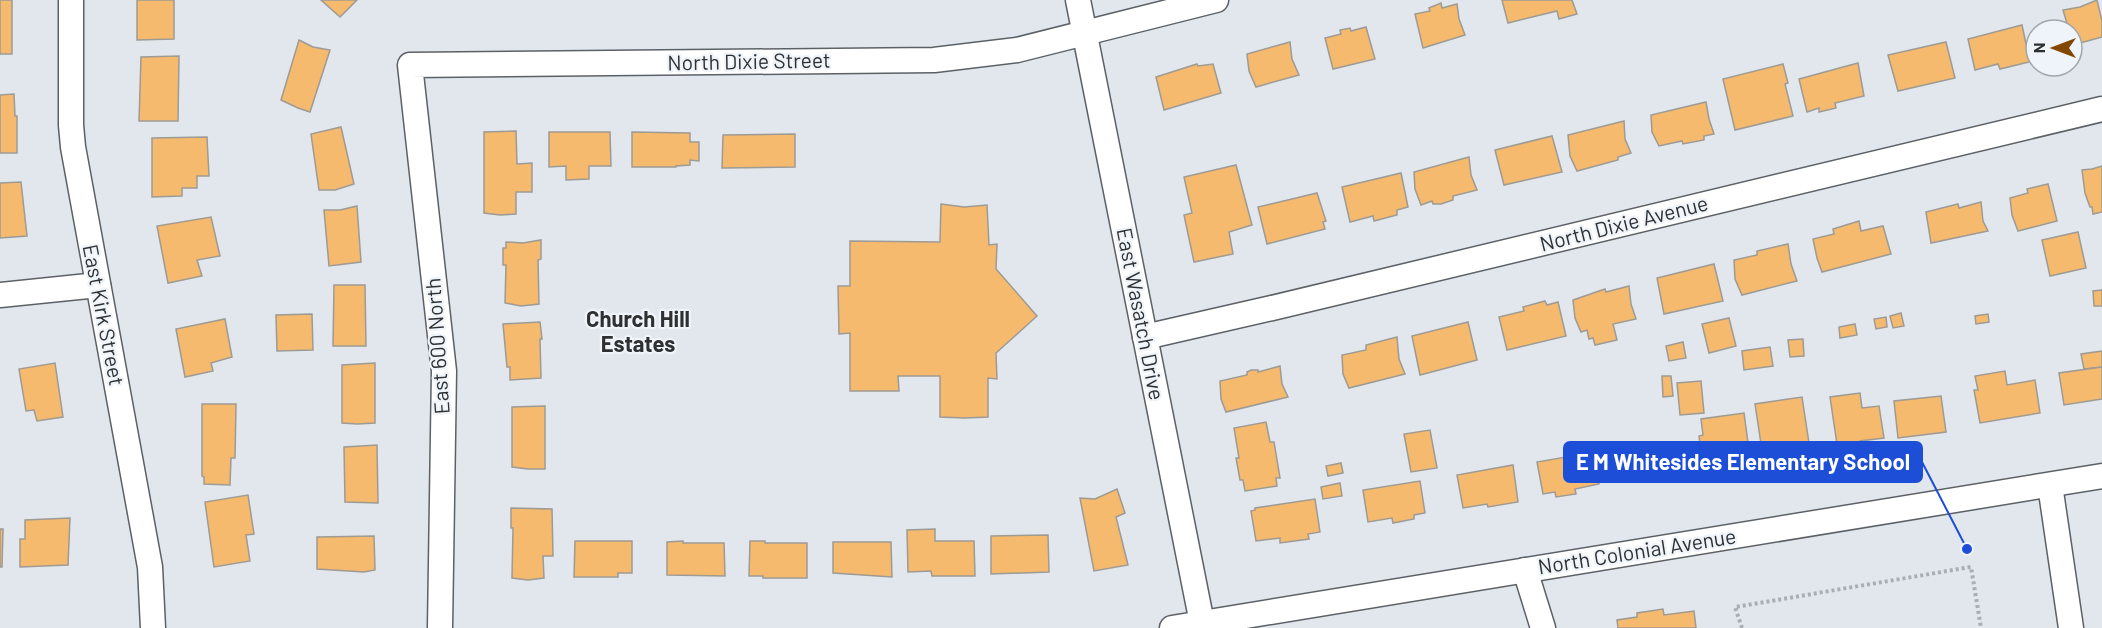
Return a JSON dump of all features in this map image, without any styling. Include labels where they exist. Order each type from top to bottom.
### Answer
[{"type":"street","name":"East Kirk Street","points":[[71,0],[72,136],[150,567],[153,628]]},
{"type":"street","name":"East Wasatch Drive","points":[[1078,0],[1203,626]]},
{"type":"street","name":"North Dixie Street","points":[[410,65],[934,60],[1017,50],[1216,0]]},
{"type":"street","name":"East 600 North","points":[[410,65],[444,371],[440,628]]},
{"type":"street","name":"North Dixie Avenue","points":[[1145,337],[1284,306],[2102,109]]},
{"type":"street","points":[[0,296],[98,285]]},
{"type":"street","name":"North Colonial Avenue","points":[[1172,628],[1203,626],[1525,570],[2102,476]]},
{"type":"street","points":[[2050,485],[2071,628]]},
{"type":"street","points":[[1525,570],[1543,628]]},
{"type":"path","points":[[1742,628],[1735,607],[1971,567],[1981,628]]},
{"type":"building","points":[[0,0],[12,0],[12,54],[0,54]]},
{"type":"building","points":[[137,0],[174,0],[174,39],[137,40]]},
{"type":"building","points":[[321,0],[357,0],[340,17]]},
{"type":"building","points":[[1502,0],[1572,0],[1577,14],[1559,19],[1557,11],[1508,23]]},
{"type":"building","points":[[2097,0],[2102,21],[2102,37],[2084,42],[2084,18],[2065,18],[2063,10],[2080,7]]},
{"type":"building","points":[[1441,3],[1442,8],[1457,4],[1459,19],[1465,35],[1423,48],[1415,14],[1430,11],[1429,8]]},
{"type":"building","points":[[2022,25],[2024,63],[2000,69],[1998,64],[1975,70],[1968,39]]},
{"type":"building","points":[[1366,27],[1375,59],[1333,69],[1325,38],[1341,34],[1340,30],[1350,28],[1351,31]]},
{"type":"building","points":[[299,40],[313,47],[330,50],[310,112],[281,100]]},
{"type":"building","points":[[1290,42],[1292,59],[1299,75],[1256,87],[1249,71],[1247,54]]},
{"type":"building","points":[[1946,42],[1955,78],[1898,91],[1888,55]]},
{"type":"building","points":[[179,56],[178,121],[139,121],[141,57]]},
{"type":"building","points":[[1858,63],[1864,96],[1835,103],[1836,108],[1819,112],[1819,108],[1807,112],[1799,79]]},
{"type":"building","points":[[1197,64],[1198,66],[1213,64],[1221,93],[1164,110],[1156,77]]},
{"type":"building","points":[[1783,64],[1788,83],[1785,84],[1793,116],[1735,130],[1723,79]]},
{"type":"building","points":[[14,94],[15,116],[17,116],[17,153],[0,153],[0,95]]},
{"type":"building","points":[[1706,102],[1714,134],[1704,136],[1704,140],[1683,144],[1682,141],[1659,146],[1652,132],[1651,115]]},
{"type":"building","points":[[1624,121],[1625,139],[1631,153],[1618,157],[1618,160],[1577,171],[1570,156],[1568,135]]},
{"type":"building","points":[[341,127],[354,184],[335,190],[319,190],[311,134]]},
{"type":"building","points":[[516,131],[517,164],[532,163],[532,192],[516,192],[516,214],[484,213],[484,132]]},
{"type":"building","points":[[549,132],[610,132],[611,166],[589,166],[589,179],[566,180],[566,166],[549,167]]},
{"type":"building","points":[[632,132],[690,133],[690,142],[699,142],[699,161],[690,160],[690,165],[676,167],[632,167]]},
{"type":"building","points":[[795,134],[795,167],[722,168],[723,135]]},
{"type":"building","points":[[1552,136],[1562,172],[1504,185],[1495,150]]},
{"type":"building","points":[[207,137],[209,176],[197,176],[197,188],[182,188],[182,196],[152,197],[152,138]]},
{"type":"building","points":[[1469,157],[1471,175],[1477,190],[1453,196],[1453,200],[1441,204],[1433,204],[1432,201],[1421,205],[1415,189],[1414,172]]},
{"type":"building","points":[[1236,165],[1252,225],[1229,232],[1233,254],[1194,262],[1184,215],[1192,213],[1184,177]]},
{"type":"building","points":[[2102,166],[2102,212],[2093,214],[2085,193],[2082,170]]},
{"type":"building","points":[[1401,173],[1408,207],[1397,210],[1397,215],[1374,221],[1373,216],[1350,222],[1342,187]]},
{"type":"building","points":[[21,182],[27,236],[0,238],[0,183]]},
{"type":"building","points":[[2048,184],[2057,221],[2018,231],[2012,215],[2010,198],[2028,193],[2027,189]]},
{"type":"building","points":[[1317,193],[1326,221],[1323,222],[1325,229],[1267,244],[1258,207]]},
{"type":"building","points":[[1981,202],[1983,221],[1988,231],[1931,243],[1926,212],[1958,204],[1959,208]]},
{"type":"building","points":[[941,204],[964,207],[987,205],[989,245],[997,244],[996,269],[1037,316],[996,353],[997,379],[988,378],[988,417],[940,417],[940,376],[898,376],[899,391],[850,391],[850,333],[839,334],[838,286],[850,286],[850,241],[940,242]]},
{"type":"building","points":[[357,206],[361,262],[329,266],[324,210],[340,210]]},
{"type":"building","points":[[211,217],[220,256],[197,260],[202,276],[168,283],[157,226]]},
{"type":"building","points":[[1859,221],[1861,231],[1883,226],[1891,254],[1822,272],[1813,239],[1834,234],[1833,229]]},
{"type":"building","points":[[2078,232],[2086,268],[2050,276],[2042,240]]},
{"type":"building","points":[[541,240],[541,259],[538,260],[539,304],[521,306],[505,303],[506,265],[503,265],[503,248],[506,248],[506,242],[523,243]]},
{"type":"building","points":[[1788,244],[1791,264],[1797,281],[1742,295],[1735,279],[1734,260],[1757,255],[1757,251]]},
{"type":"building","points":[[1714,264],[1723,301],[1664,314],[1657,278]]},
{"type":"building","points":[[334,285],[365,285],[366,346],[333,346]]},
{"type":"building","points":[[1629,286],[1636,319],[1613,324],[1617,340],[1595,345],[1593,338],[1589,339],[1587,330],[1581,332],[1575,318],[1573,300],[1605,289],[1606,292]]},
{"type":"building","points":[[2102,290],[2102,306],[2094,306],[2093,291]]},
{"type":"building","points":[[1545,301],[1547,305],[1558,302],[1566,336],[1507,350],[1499,317],[1524,311],[1523,307]]},
{"type":"building","points":[[1901,313],[1904,326],[1893,328],[1890,316]]},
{"type":"building","points":[[312,314],[313,350],[277,351],[276,315]]},
{"type":"building","points":[[1988,314],[1989,322],[1976,324],[1975,316]]},
{"type":"building","points":[[1886,317],[1887,327],[1876,329],[1874,319]]},
{"type":"building","points":[[1729,318],[1736,346],[1709,353],[1702,324]]},
{"type":"building","points":[[225,319],[232,357],[211,363],[213,371],[185,377],[176,329]]},
{"type":"building","points":[[540,322],[541,378],[510,380],[503,324]]},
{"type":"building","points":[[1468,322],[1477,360],[1420,375],[1412,336]]},
{"type":"building","points":[[1855,324],[1857,335],[1840,338],[1839,327]]},
{"type":"building","points":[[1397,337],[1399,359],[1405,374],[1349,388],[1343,374],[1342,355],[1366,350],[1366,345]]},
{"type":"building","points":[[1803,339],[1804,356],[1790,357],[1788,340]]},
{"type":"building","points":[[1683,342],[1686,358],[1669,361],[1666,346]]},
{"type":"building","points":[[1770,347],[1773,366],[1744,370],[1742,351]]},
{"type":"building","points":[[2102,351],[2102,367],[2084,369],[2081,354]]},
{"type":"building","points":[[55,363],[63,417],[37,421],[34,410],[26,411],[19,369]]},
{"type":"building","points":[[375,363],[375,423],[342,423],[342,365]]},
{"type":"building","points":[[1280,366],[1282,384],[1288,397],[1226,412],[1221,399],[1220,381],[1247,375],[1247,372],[1251,370],[1258,370],[1258,372]]},
{"type":"building","points":[[2102,367],[2102,399],[2064,405],[2059,373]]},
{"type":"building","points":[[2005,371],[2007,385],[2035,380],[2040,413],[1980,423],[1974,390],[1978,390],[1975,376]]},
{"type":"building","points":[[1662,376],[1671,376],[1673,396],[1663,397]]},
{"type":"building","points":[[1701,381],[1704,413],[1680,415],[1677,383]]},
{"type":"building","points":[[1860,393],[1862,408],[1879,406],[1884,438],[1860,441],[1861,447],[1838,451],[1830,397]]},
{"type":"building","points":[[1941,396],[1946,432],[1898,438],[1894,401]]},
{"type":"building","points":[[1802,397],[1811,456],[1780,460],[1779,455],[1763,457],[1755,404]]},
{"type":"building","points":[[202,404],[236,404],[235,458],[231,458],[230,485],[204,484]]},
{"type":"building","points":[[545,406],[545,469],[512,467],[512,407]]},
{"type":"building","points":[[1744,413],[1751,465],[1704,473],[1699,436],[1703,435],[1701,419]]},
{"type":"building","points":[[1266,422],[1270,442],[1274,442],[1280,478],[1276,478],[1277,486],[1245,491],[1243,480],[1240,480],[1236,458],[1239,458],[1234,428]]},
{"type":"building","points":[[1430,430],[1437,468],[1411,472],[1404,434]]},
{"type":"building","points":[[377,445],[378,503],[345,502],[344,447]]},
{"type":"building","points":[[1594,452],[1599,484],[1575,489],[1576,494],[1556,497],[1555,492],[1543,494],[1537,462]]},
{"type":"building","points":[[1341,463],[1343,473],[1328,476],[1326,466]]},
{"type":"building","points":[[1513,465],[1518,502],[1463,508],[1457,475]]},
{"type":"building","points":[[1420,481],[1425,513],[1414,515],[1414,519],[1393,523],[1392,518],[1368,522],[1363,490]]},
{"type":"building","points":[[1340,483],[1342,496],[1323,499],[1321,487]]},
{"type":"building","points":[[1117,489],[1125,513],[1116,517],[1128,565],[1094,571],[1080,498],[1095,499]]},
{"type":"building","points":[[248,495],[254,534],[246,535],[250,561],[214,567],[205,502]]},
{"type":"building","points":[[1315,499],[1320,532],[1308,534],[1309,539],[1280,543],[1280,538],[1256,541],[1251,511],[1255,508]]},
{"type":"building","points":[[511,508],[552,509],[553,556],[543,556],[544,578],[528,580],[512,578]]},
{"type":"building","points":[[70,518],[68,565],[20,567],[20,539],[25,539],[25,520]]},
{"type":"building","points":[[0,529],[3,529],[2,567],[0,567]]},
{"type":"building","points":[[935,529],[935,541],[974,541],[975,576],[932,576],[931,571],[908,572],[907,530]]},
{"type":"building","points":[[1048,535],[1049,572],[991,574],[991,536]]},
{"type":"building","points":[[374,536],[375,570],[364,572],[317,569],[317,537]]},
{"type":"building","points":[[575,541],[632,541],[632,573],[618,573],[618,577],[574,577]]},
{"type":"building","points":[[683,541],[683,543],[724,543],[725,576],[667,575],[667,542]]},
{"type":"building","points":[[750,541],[807,543],[807,578],[749,576]]},
{"type":"building","points":[[833,542],[891,542],[892,577],[833,573]]},
{"type":"building","points":[[1663,609],[1664,615],[1694,611],[1696,628],[1618,628],[1617,620],[1637,617],[1637,613]]},
{"type":"place","name":"E M Whitesides Elementary School","points":[[1967,549]]},
{"type":"district","name":"Church Hill Estates","points":[[638,332]]}]
